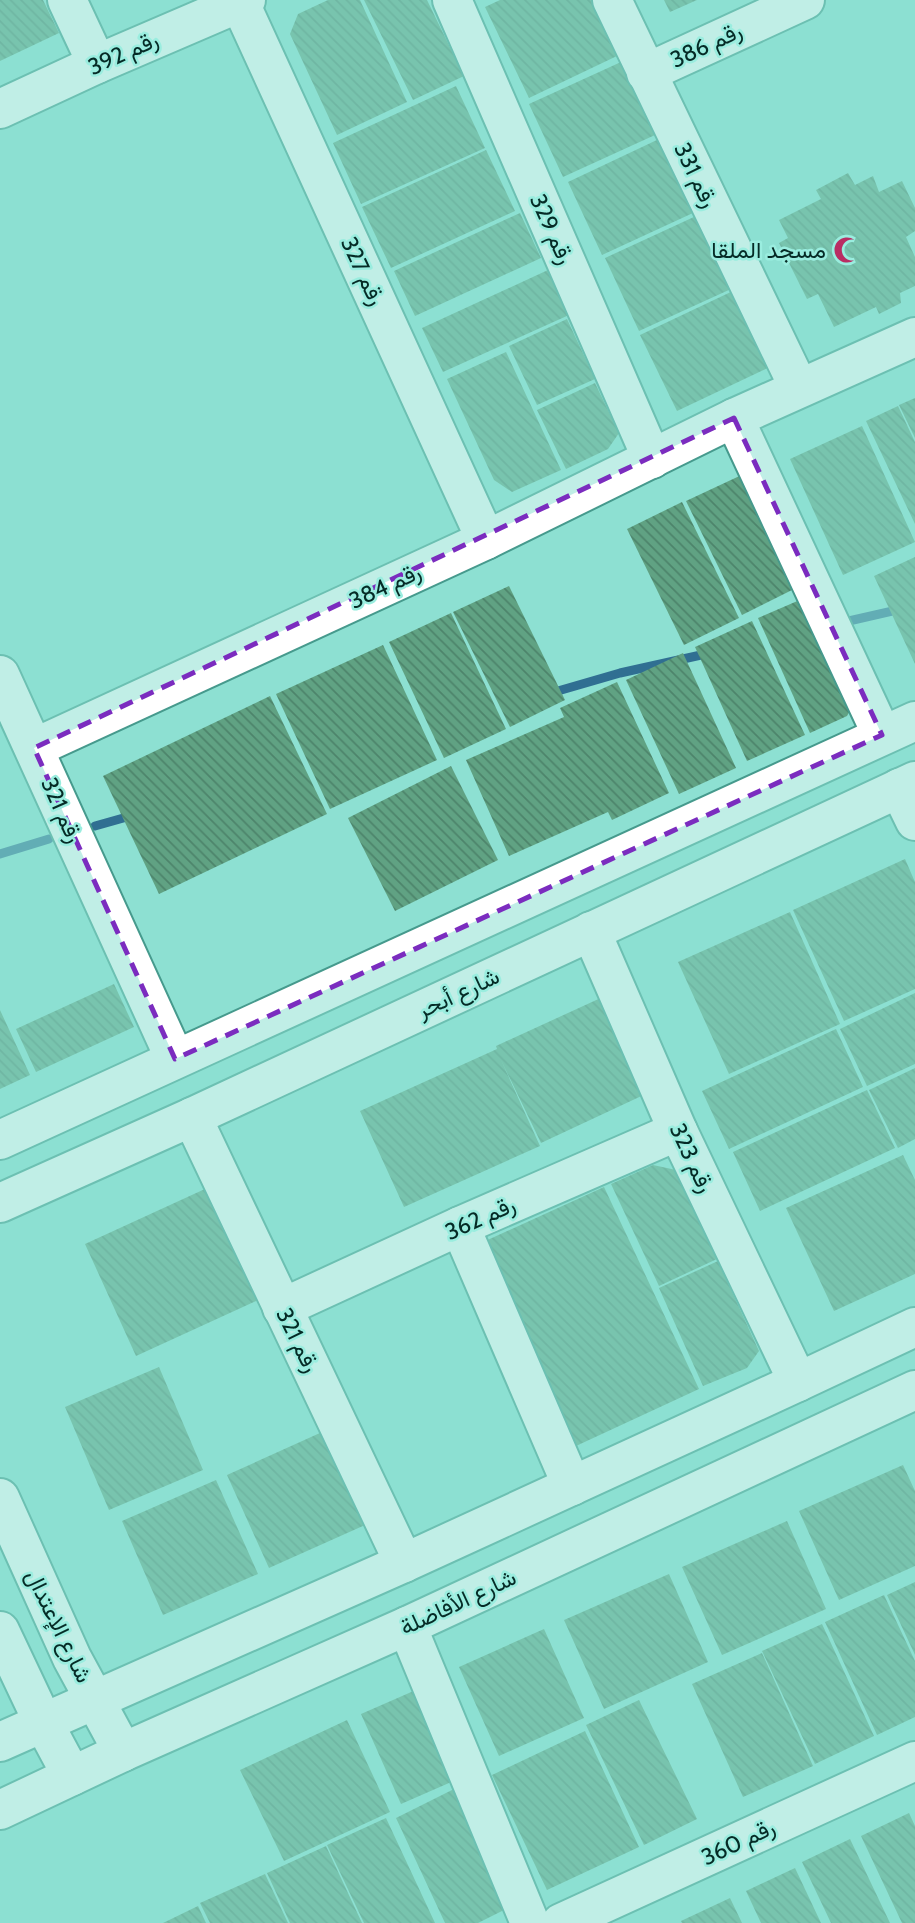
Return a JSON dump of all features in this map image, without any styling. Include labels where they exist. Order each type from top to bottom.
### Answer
[{"type":"street","points":[[67,0],[97,64]]},
{"type":"street","name":"رقم 329","points":[[452,0],[652,459]]},
{"type":"street","name":"رقم 331","points":[[612,0],[799,388]]},
{"type":"street","name":"رقم 386","points":[[646,72],[805,0]]},
{"type":"street","name":"رقم 392","points":[[0,109],[243,1]]},
{"type":"street","name":"رقم 327","points":[[243,1],[486,540]]},
{"type":"street","name":"رقم 384","points":[[34,748],[486,540],[734,418],[915,337]]},
{"type":"street","points":[[0,1140],[899,728],[734,418]]},
{"type":"street","name":"رقم 321","points":[[0,676],[175,1059]]},
{"type":"street","name":"شارع أبحر","points":[[0,1203],[192,1117],[591,931],[910,797]]},
{"type":"street","name":"رقم 323","points":[[591,931],[678,1131],[798,1382]]},
{"type":"street","name":"رقم 321","points":[[192,1117],[404,1563]]},
{"type":"street","name":"رقم 362","points":[[282,1308],[678,1131]]},
{"type":"street","points":[[460,1227],[572,1486]]},
{"type":"street","points":[[0,1742],[404,1563],[915,1326]]},
{"type":"street","name":"شارع الأفاضلة","points":[[0,1810],[122,1752],[407,1626],[915,1390]]},
{"type":"street","name":"شارع الإعتدال","points":[[0,1498],[72,1658],[122,1752]]},
{"type":"street","points":[[407,1626],[530,1923]]},
{"type":"street","points":[[0,1631],[72,1776]]},
{"type":"street","points":[[21,1677],[32,1685],[55,1682],[64,1675],[72,1658]]},
{"type":"street","name":"رقم 360","points":[[561,1923],[915,1761]]},
{"type":"highlighted area","points":[[734,418],[882,735],[175,1059],[34,748]]},
{"type":"building","points":[[0,0],[43,0],[59,33],[0,61]]},
{"type":"building","points":[[328,0],[360,0],[407,102],[337,135],[290,34],[298,14]]},
{"type":"building","points":[[364,0],[427,0],[464,76],[413,100]]},
{"type":"building","points":[[500,0],[592,0],[619,55],[529,98],[485,7]]},
{"type":"building","points":[[664,0],[697,0],[670,12]]},
{"type":"building","points":[[621,62],[655,135],[563,177],[529,104]]},
{"type":"building","points":[[456,86],[485,148],[361,204],[333,143]]},
{"type":"building","points":[[659,139],[693,213],[602,255],[568,182]]},
{"type":"building","points":[[486,150],[515,211],[391,268],[362,207]]},
{"type":"building","name":"مسجد الملقا","points":[[848,173],[855,185],[873,176],[879,192],[902,181],[915,208],[915,231],[906,237],[915,257],[915,286],[900,293],[901,303],[879,314],[876,307],[834,327],[818,294],[807,299],[779,243],[788,238],[779,220],[821,199],[816,190]]},
{"type":"building","points":[[520,213],[541,258],[415,316],[394,271]]},
{"type":"building","points":[[696,216],[731,289],[639,331],[605,258]]},
{"type":"building","points":[[548,270],[569,315],[443,372],[422,328]]},
{"type":"building","points":[[735,290],[772,366],[677,411],[640,335]]},
{"type":"building","points":[[567,319],[595,379],[537,405],[509,346]]},
{"type":"building","points":[[506,352],[561,470],[512,492],[494,480],[447,379]]},
{"type":"building","points":[[595,383],[619,433],[608,449],[566,469],[537,410]]},
{"type":"building","points":[[915,398],[915,438],[899,405]]},
{"type":"building","points":[[898,406],[915,442],[915,524],[866,421]]},
{"type":"building","points":[[862,426],[915,542],[843,575],[790,459]]},
{"type":"building","points":[[748,472],[804,584],[742,615],[686,501]]},
{"type":"building","points":[[682,502],[739,618],[684,645],[627,529]]},
{"type":"building","points":[[915,557],[915,664],[874,576]]},
{"type":"building","points":[[509,586],[565,700],[510,727],[453,612]]},
{"type":"building","points":[[809,596],[856,700],[847,716],[810,733],[758,618]]},
{"type":"building","points":[[451,613],[506,729],[444,758],[389,642]]},
{"type":"building","points":[[752,621],[805,735],[747,761],[695,647]]},
{"type":"building","points":[[383,645],[437,760],[330,809],[276,694]]},
{"type":"building","points":[[683,653],[736,768],[679,794],[626,680]]},
{"type":"building","points":[[617,682],[669,793],[612,820],[608,812],[509,856],[466,760],[564,717],[560,708]]},
{"type":"building","points":[[270,696],[327,814],[159,894],[103,776]]},
{"type":"building","points":[[451,766],[498,860],[395,911],[348,818]]},
{"type":"building","points":[[905,859],[915,882],[915,989],[844,1021],[793,910]]},
{"type":"building","points":[[790,912],[840,1024],[729,1074],[678,962]]},
{"type":"building","points":[[114,984],[134,1027],[36,1072],[16,1029]]},
{"type":"building","points":[[915,993],[915,1064],[867,1086],[840,1029]]},
{"type":"building","points":[[605,996],[650,1092],[541,1143],[501,1060],[540,1146],[404,1207],[360,1111]]},
{"type":"building","points":[[0,1010],[30,1075],[0,1089]]},
{"type":"building","points":[[836,1029],[863,1087],[729,1149],[702,1091]]},
{"type":"building","points":[[915,1068],[915,1139],[898,1148],[869,1090]]},
{"type":"building","points":[[867,1090],[895,1148],[760,1211],[733,1152]]},
{"type":"building","points":[[903,1155],[915,1180],[915,1274],[834,1311],[786,1208]]},
{"type":"building","points":[[653,1165],[676,1170],[717,1259],[659,1286],[611,1184]]},
{"type":"building","points":[[218,1183],[269,1295],[136,1356],[85,1244]]},
{"type":"building","points":[[604,1187],[699,1389],[576,1446],[481,1243]]},
{"type":"building","points":[[718,1261],[759,1351],[747,1368],[703,1386],[659,1288]]},
{"type":"building","points":[[159,1367],[203,1470],[109,1510],[65,1407]]},
{"type":"building","points":[[331,1428],[374,1521],[269,1568],[227,1475]]},
{"type":"building","points":[[903,1465],[915,1491],[915,1566],[839,1600],[799,1511]]},
{"type":"building","points":[[216,1480],[258,1574],[163,1615],[122,1521]]},
{"type":"building","points":[[787,1521],[826,1609],[722,1655],[682,1567]]},
{"type":"building","points":[[669,1574],[708,1662],[604,1709],[564,1620]]},
{"type":"building","points":[[915,1582],[915,1655],[887,1595]]},
{"type":"building","points":[[884,1595],[915,1661],[915,1717],[877,1735],[825,1622]]},
{"type":"building","points":[[822,1624],[874,1736],[815,1764],[762,1651]]},
{"type":"building","points":[[544,1629],[584,1718],[499,1756],[459,1667]]},
{"type":"building","points":[[762,1653],[813,1766],[743,1797],[692,1684]]},
{"type":"building","points":[[425,1686],[465,1776],[401,1804],[361,1714]]},
{"type":"building","points":[[639,1700],[697,1819],[644,1845],[586,1725]]},
{"type":"building","points":[[347,1720],[390,1812],[284,1861],[240,1770]]},
{"type":"building","points":[[585,1731],[639,1847],[547,1890],[492,1775]]},
{"type":"building","points":[[460,1786],[514,1905],[478,1923],[445,1923],[396,1818]]},
{"type":"building","points":[[909,1813],[915,1826],[915,1923],[902,1923],[861,1836]]},
{"type":"building","points":[[386,1818],[435,1923],[364,1923],[327,1845]]},
{"type":"building","points":[[850,1839],[890,1923],[831,1923],[802,1862]]},
{"type":"building","points":[[326,1846],[362,1923],[290,1923],[267,1873]]},
{"type":"building","points":[[795,1868],[821,1923],[761,1923],[746,1891]]},
{"type":"building","points":[[265,1874],[288,1923],[210,1923],[200,1903]]},
{"type":"building","points":[[730,1898],[742,1923],[681,1921]]},
{"type":"building","points":[[198,1906],[206,1923],[163,1923]]},
{"type":"waterway","points":[[840,623],[915,606]]},
{"type":"waterway","points":[[551,693],[620,673],[710,653]]},
{"type":"waterway","points":[[95,826],[134,815]]},
{"type":"waterway","points":[[0,854],[49,839]]},
{"type":"place","name":"مسجد الملقا","points":[[847,250]]}]
